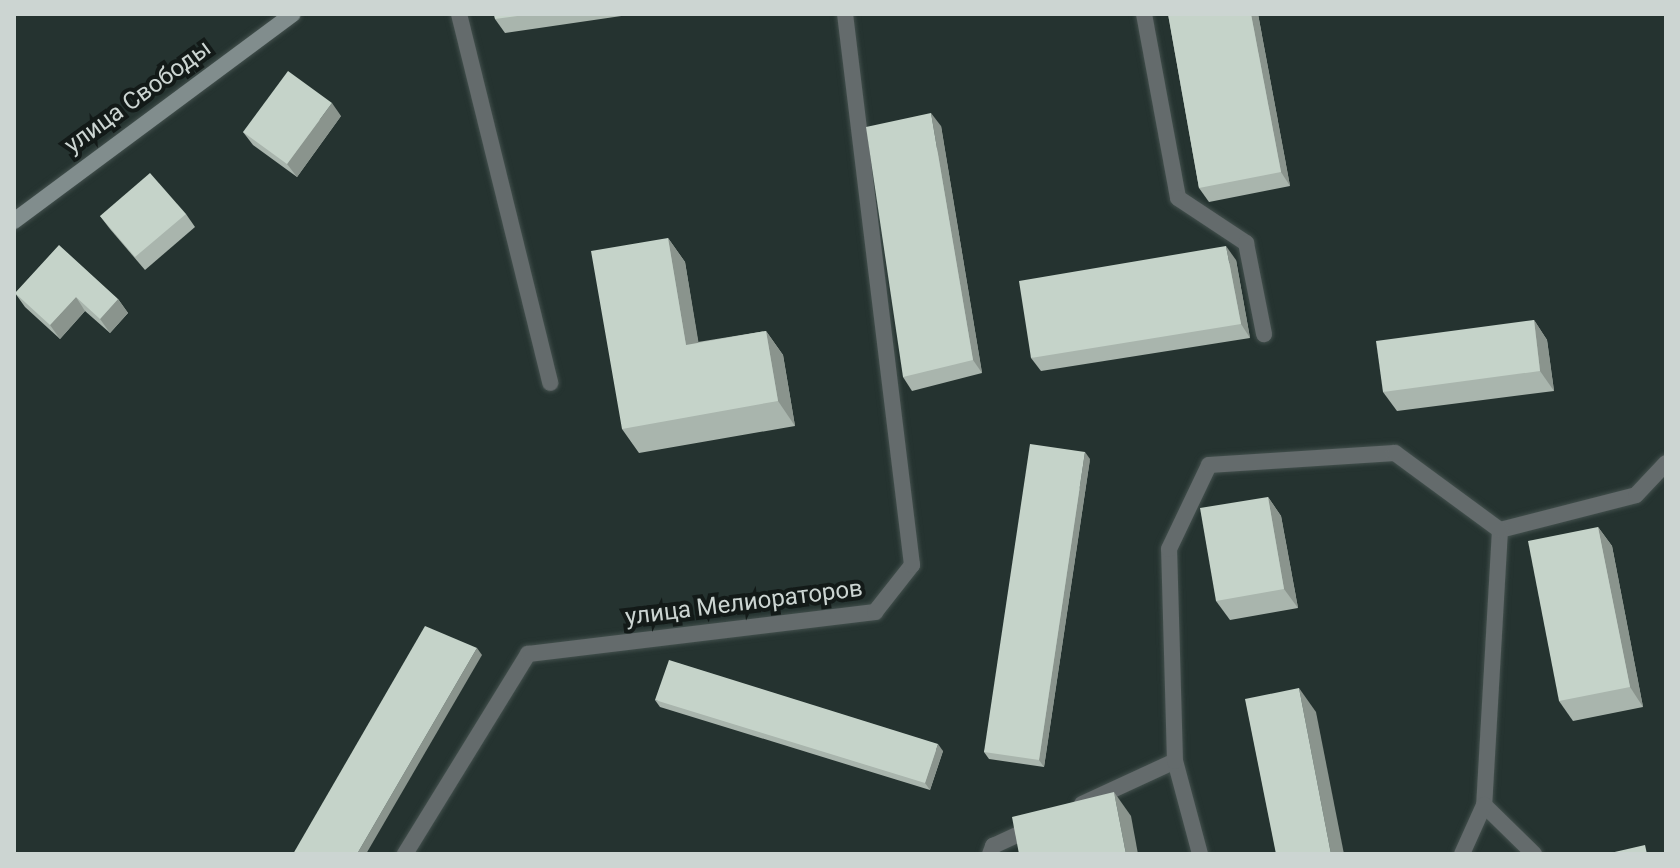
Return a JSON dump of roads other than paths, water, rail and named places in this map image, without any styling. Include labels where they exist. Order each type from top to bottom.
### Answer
[{"type":"main road","name":"улица Свободы","points":[[14,221],[293,14]]},
{"type":"street","points":[[459,14],[550,383]]},
{"type":"street","name":"улица Мелиораторов","points":[[405,854],[528,654],[875,612],[912,565],[845,14]]},
{"type":"street","points":[[1144,14],[1178,198],[1246,243],[1264,334]]},
{"type":"street","points":[[1200,854],[1175,761],[1169,549],[1209,465],[1395,453],[1500,530]]},
{"type":"street","points":[[1500,530],[1636,495],[1666,463]]},
{"type":"street","points":[[1462,854],[1484,805],[1500,530]]},
{"type":"street","points":[[990,854],[993,846],[1175,761]]},
{"type":"street","points":[[1484,805],[1534,854]]}]
